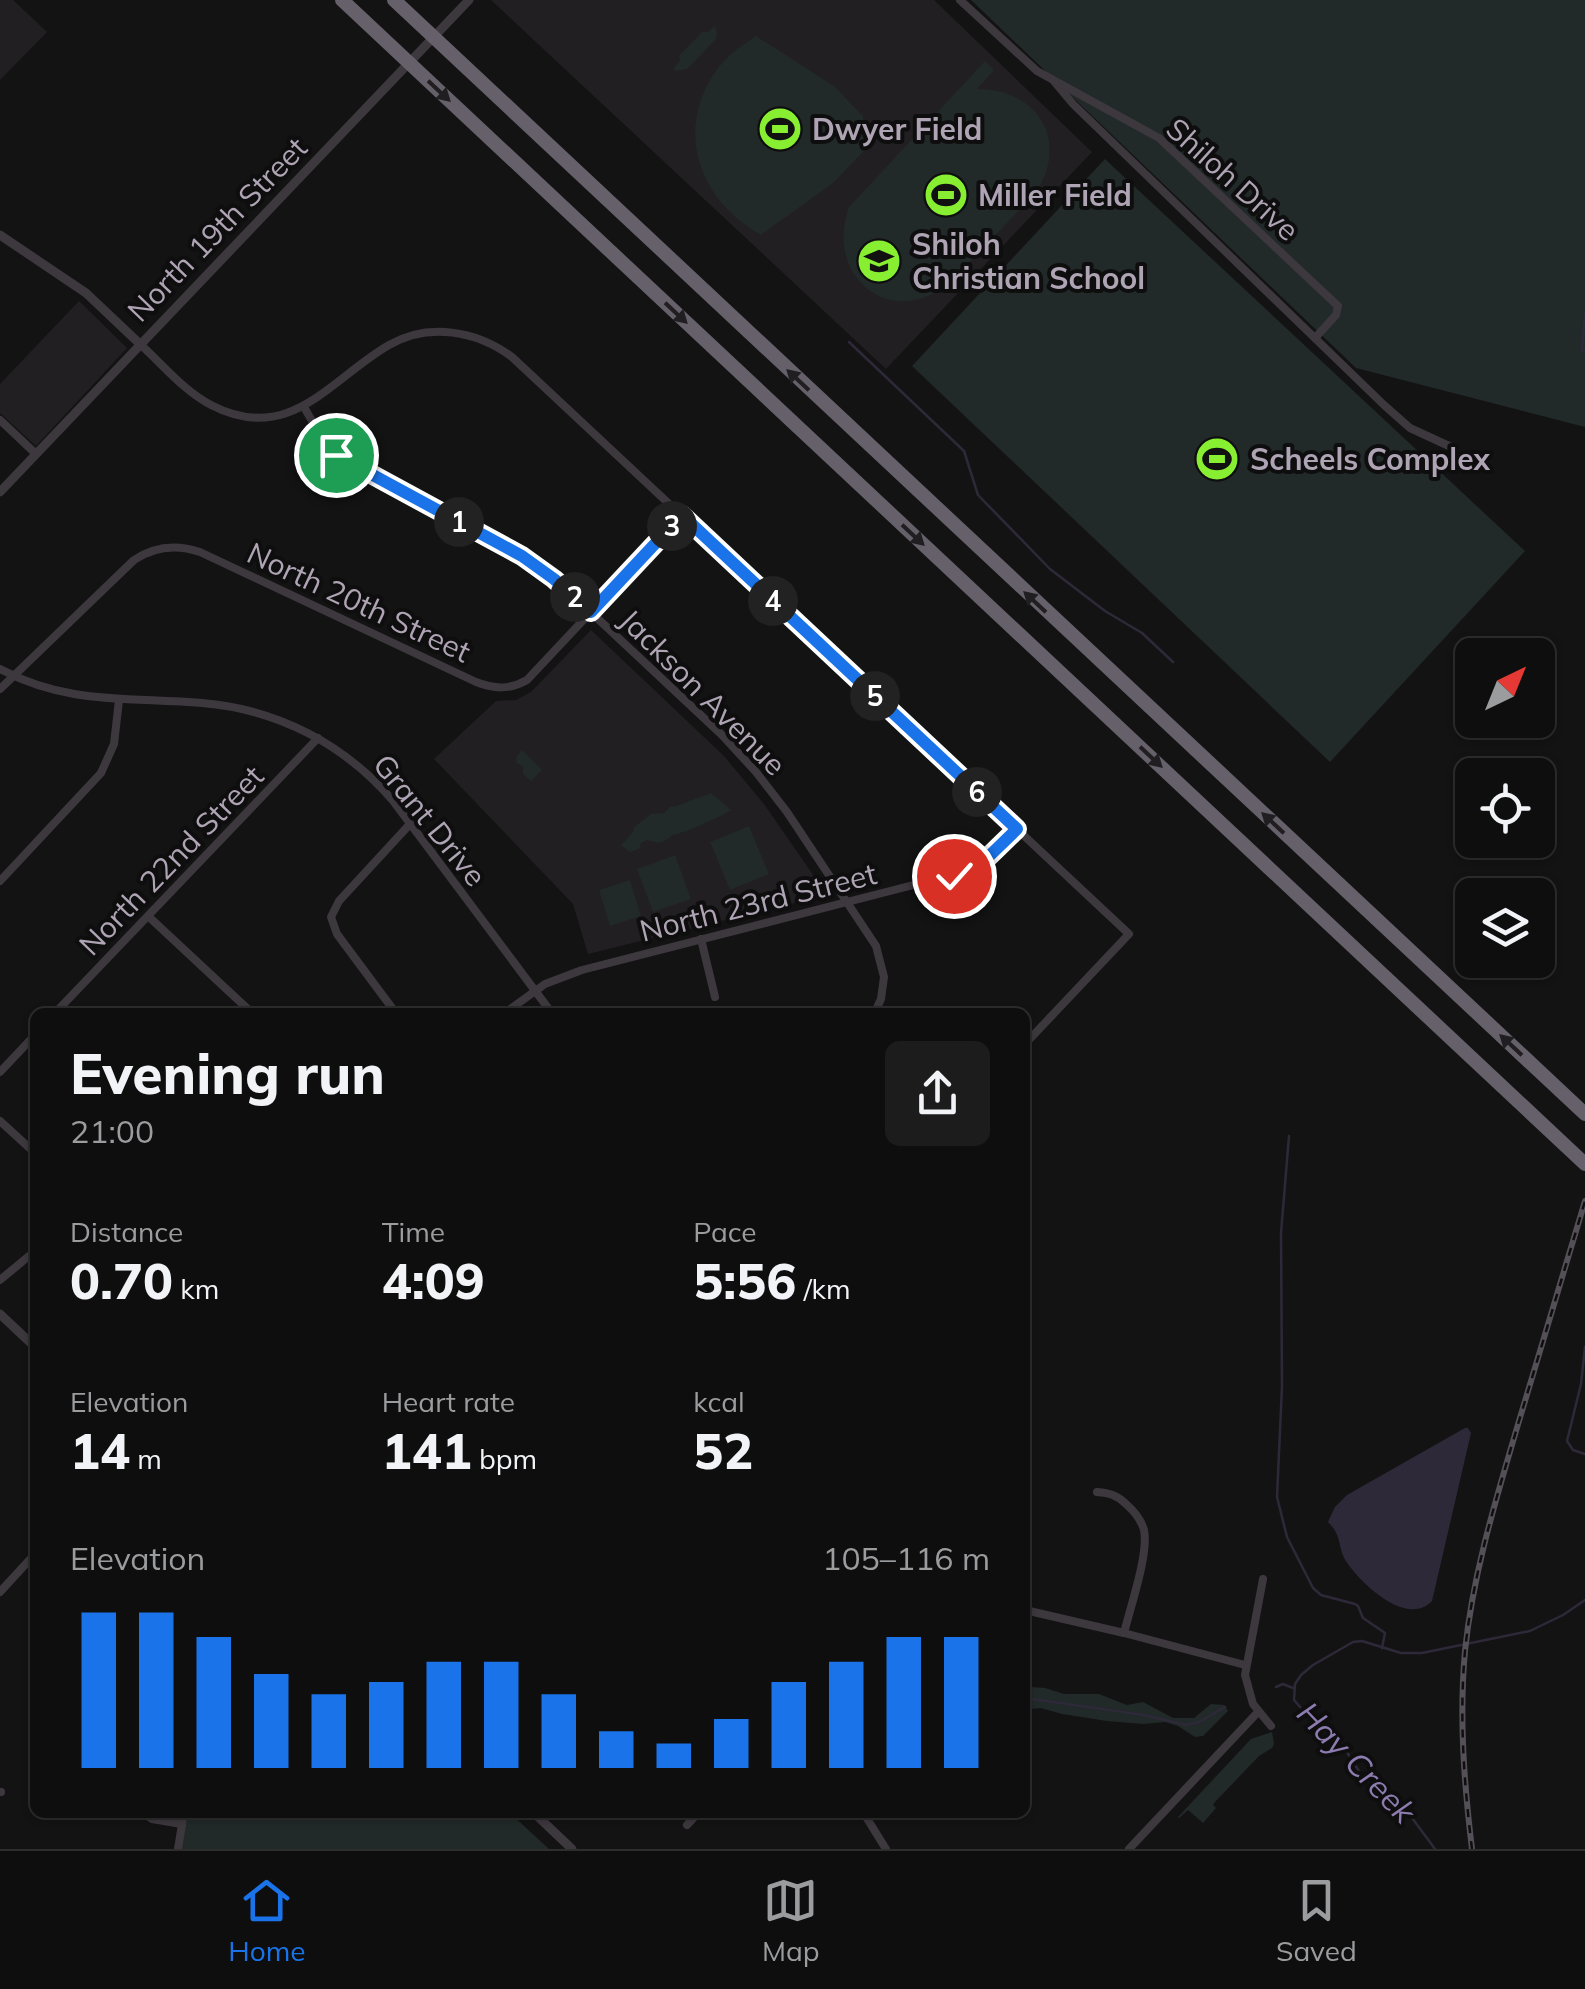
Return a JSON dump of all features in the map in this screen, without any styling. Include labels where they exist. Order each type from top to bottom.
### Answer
[{"type":"highway","points":[[342,0],[1585,1164]]},
{"type":"highway","points":[[394,0],[1583,1113]]},
{"type":"street","name":"North 19th Street","points":[[0,492],[469,0]]},
{"type":"street","name":"Shiloh Drive","points":[[960,0],[1022,60],[1159,138],[1338,306],[1336,315],[1315,338]]},
{"type":"street","name":"Shiloh Drive","points":[[1052,80],[1410,428],[1449,446]]},
{"type":"street","points":[[0,235],[86,293],[194,394],[242,416],[281,414],[304,407],[377,352],[399,340],[431,332],[470,335],[512,356],[1129,934],[1030,1039]]},
{"type":"street","name":"Jackson Avenue","points":[[304,407],[319,435],[336,455],[522,556],[554,579],[722,735],[788,812],[876,946],[883,966],[884,988],[876,1008]]},
{"type":"street","points":[[0,420],[36,454]]},
{"type":"street","name":"North 20th Street","points":[[0,689],[134,560],[170,547],[200,552],[476,682],[495,688],[512,687],[527,680],[682,515]]},
{"type":"street","name":"Grant Drive","points":[[0,669],[58,692],[228,706],[272,718],[318,738],[365,771],[394,802],[549,1008]]},
{"type":"street","points":[[0,880],[101,773],[117,734],[120,700]]},
{"type":"street","name":"North 22nd Street","points":[[60,1008],[318,738]]},
{"type":"street","points":[[392,1008],[336,934],[331,916],[339,901],[410,824]]},
{"type":"street","name":"North 23rd Street","points":[[512,1008],[535,991],[582,970],[964,872],[990,857],[1017,829]]},
{"type":"street","points":[[148,916],[247,1008]]},
{"type":"street","points":[[702,939],[715,997]]},
{"type":"street","points":[[0,1072],[30,1039]]},
{"type":"street","points":[[0,1120],[30,1149]]},
{"type":"street","points":[[0,1280],[30,1255]]},
{"type":"street","points":[[0,1314],[30,1342]]},
{"type":"street","points":[[1097,1492],[1123,1500],[1140,1518],[1145,1534],[1124,1633]]},
{"type":"street","points":[[0,1592],[30,1559]]},
{"type":"street","points":[[1264,1578],[1246,1665],[1246,1685],[1258,1712],[1271,1726]]},
{"type":"street","points":[[1030,1611],[1246,1665]]},
{"type":"street","points":[[1129,1849],[1258,1712]]},
{"type":"street","points":[[151,1818],[182,1824]]},
{"type":"street","points":[[178,1849],[183,1818]]},
{"type":"street","points":[[538,1818],[572,1849]]},
{"type":"street","points":[[687,1826],[693,1818]]},
{"type":"street","points":[[867,1818],[886,1849]]},
{"type":"shaded area","points":[[0,0],[13,0],[47,32],[0,80]]},
{"type":"shaded area","name":"Shiloh Christian School","points":[[491,0],[934,0],[1092,152],[886,369]]},
{"type":"shaded area","points":[[971,0],[1585,0],[1585,427],[1356,368]]},
{"type":"shaded area","points":[[715,26],[716,39],[687,69],[673,69],[680,61],[679,56],[702,32]]},
{"type":"shaded area","name":"Dwyer Field","points":[[756,36],[834,86],[863,116],[864,151],[833,183],[761,235],[722,204],[700,163],[695,141],[696,118],[715,72]]},
{"type":"shaded area","points":[[985,61],[994,70],[977,89],[1017,98],[1043,122],[1049,139],[1045,176],[1034,195],[948,284],[926,297],[904,301],[884,298],[867,289],[854,274],[846,254],[844,232],[849,207]]},
{"type":"shaded area","name":"Scheels Complex","points":[[1105,159],[1525,551],[1330,762],[912,366]]},
{"type":"shaded area","points":[[79,301],[127,348],[36,446],[0,413],[0,384]]},
{"type":"shaded area","points":[[591,630],[724,756],[764,804],[827,895],[588,954],[573,904],[434,759],[496,701],[516,700],[531,692]]},
{"type":"shaded area","points":[[522,750],[542,770],[531,781],[516,762]]},
{"type":"shaded area","points":[[711,793],[731,810],[663,842],[647,840],[630,852],[621,845],[633,828],[651,814],[664,813],[671,806]]},
{"type":"shaded area","points":[[749,826],[769,874],[730,890],[710,842]]},
{"type":"shaded area","points":[[675,855],[691,899],[653,912],[637,869]]},
{"type":"shaded area","points":[[630,880],[641,916],[610,926],[599,890]]},
{"type":"shaded area","points":[[1465,1428],[1471,1433],[1432,1601],[1422,1608],[1398,1606],[1355,1573],[1328,1522],[1347,1495]]},
{"type":"shaded area","points":[[1030,1688],[1064,1694],[1099,1694],[1127,1705],[1143,1702],[1173,1718],[1194,1718],[1211,1704],[1224,1705],[1228,1711],[1203,1736],[1195,1737],[1165,1722],[1107,1721],[1031,1709]]},
{"type":"shaded area","points":[[1272,1732],[1272,1748],[1259,1756],[1215,1802],[1216,1808],[1203,1823],[1188,1810],[1178,1817],[1251,1739]]},
{"type":"shaded area","points":[[183,1818],[515,1818],[549,1849],[178,1849]]},
{"type":"waterway","name":"Hay Creek","points":[[1585,314],[1585,352]]},
{"type":"waterway","points":[[849,342],[964,451],[978,495],[1050,569],[1105,611],[1142,633],[1173,662]]},
{"type":"waterway","points":[[1289,1136],[1281,1233],[1282,1386],[1277,1497],[1287,1537],[1313,1588],[1321,1595],[1358,1606],[1363,1618],[1385,1633],[1382,1648]]},
{"type":"waterway","name":"Hay Creek","points":[[1585,1347],[1581,1384],[1567,1441],[1573,1450],[1585,1454]]},
{"type":"waterway","name":"Hay Creek","points":[[1435,1849],[1404,1807],[1362,1776],[1336,1735],[1321,1731],[1294,1700],[1295,1684],[1313,1665],[1353,1642],[1401,1653],[1422,1653],[1530,1631],[1585,1600]]},
{"type":"waterway","points":[[1276,1687],[1283,1684],[1293,1688]]},
{"type":"waterway","points":[[1030,1699],[1186,1725],[1225,1707]]},
{"type":"railway","points":[[1472,1849],[1462,1700],[1474,1592],[1502,1477],[1585,1201]]},
{"type":"place","name":"Dwyer Field","points":[[780,129]]},
{"type":"place","name":"Miller Field","points":[[946,195]]},
{"type":"place","name":"Shiloh Christian School","points":[[879,261]]},
{"type":"place","name":"Scheels Complex","points":[[1217,459]]},
{"type":"route","points":[[336,455],[522,556],[591,612],[682,515],[1017,829],[982,863],[954,876]]}]
